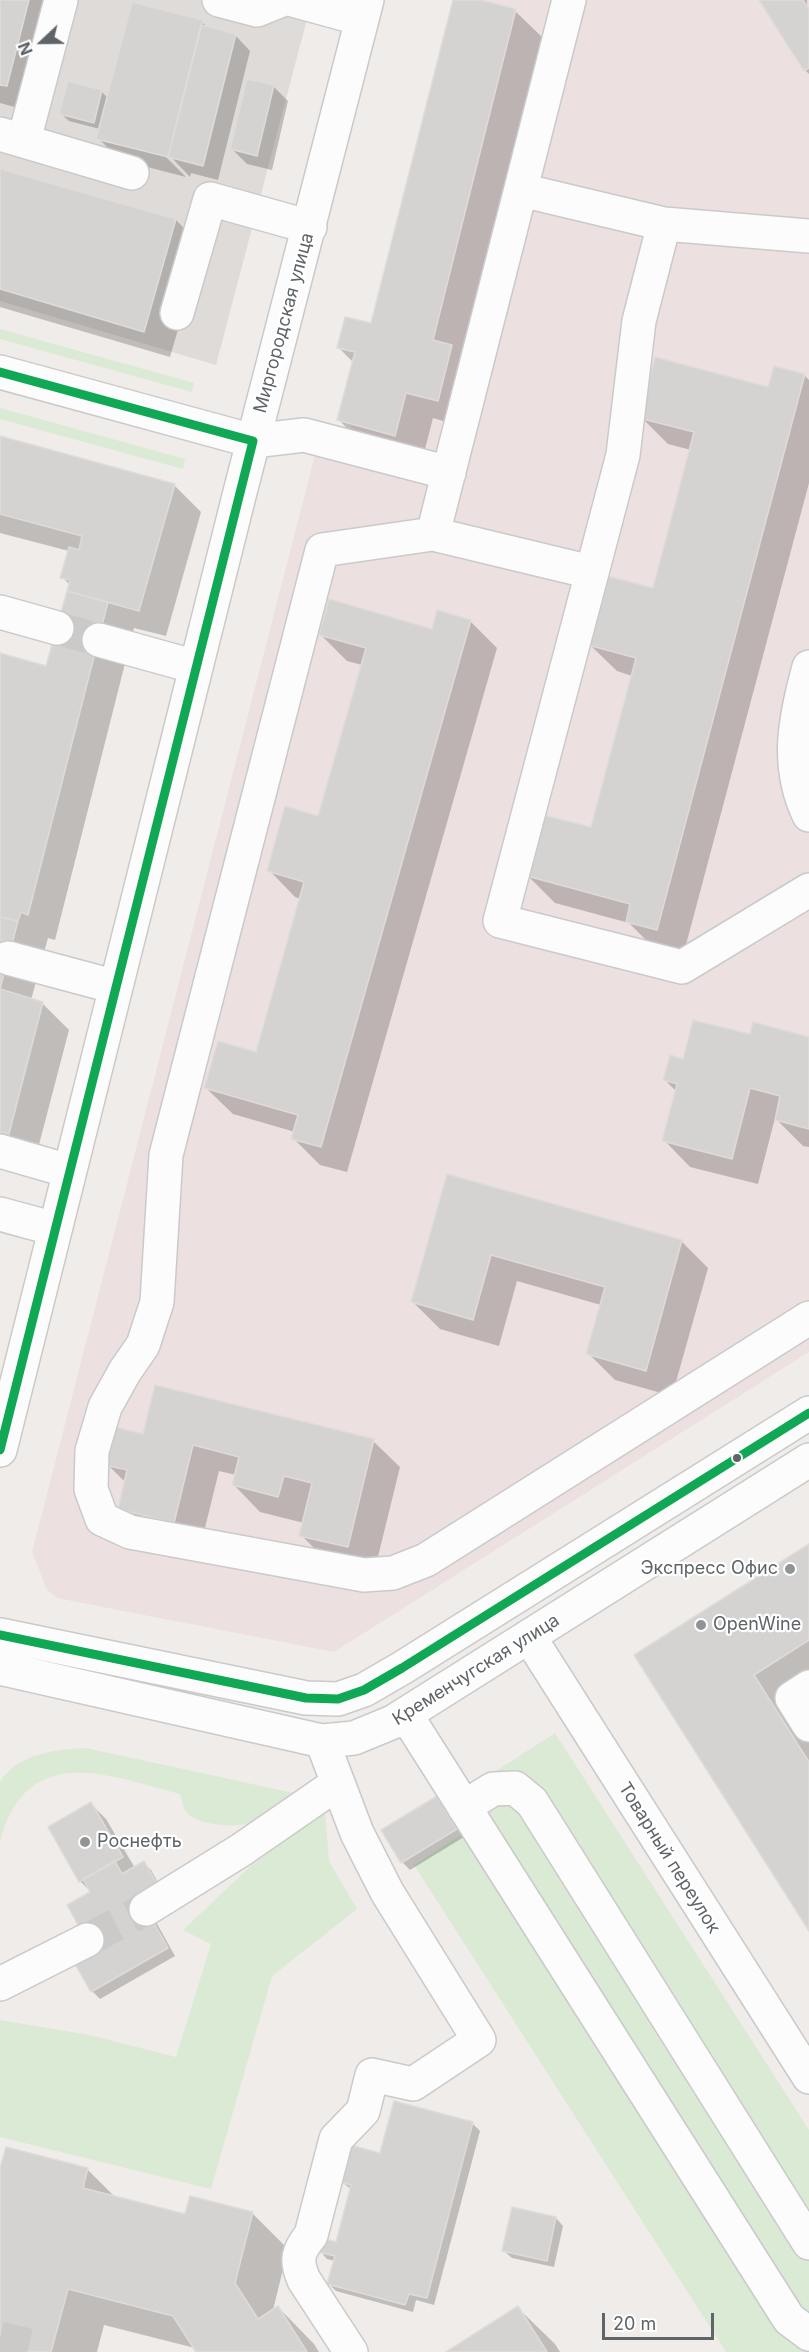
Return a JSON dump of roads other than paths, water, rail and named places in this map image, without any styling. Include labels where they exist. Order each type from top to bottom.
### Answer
[{"type":"street","points":[[61,0],[12,137],[132,173]]},
{"type":"street","points":[[219,0],[257,10],[282,0]]},
{"type":"street","points":[[293,0],[364,9]]},
{"type":"street","points":[[433,534],[569,0]]},
{"type":"street","name":"Миргородская улица","points":[[3,1428],[364,9]]},
{"type":"street","points":[[521,190],[664,224],[809,236]]},
{"type":"street","points":[[177,313],[210,199],[310,226]]},
{"type":"street","points":[[664,224],[639,321],[623,455],[500,921],[682,967],[809,890]]},
{"type":"street","points":[[0,372],[253,441],[304,435],[449,473]]},
{"type":"street","points":[[591,572],[433,534],[322,550],[166,1155],[157,1302],[143,1345],[105,1407],[92,1451],[90,1489],[102,1519],[130,1532],[364,1575],[393,1573],[426,1560],[809,1318]]},
{"type":"street","points":[[0,612],[57,628]]},
{"type":"street","points":[[99,640],[196,667]]},
{"type":"street","points":[[809,667],[797,711],[793,758],[803,803],[809,815]]},
{"type":"street","points":[[8,958],[116,987]]},
{"type":"street","points":[[0,1151],[69,1171]]},
{"type":"street","points":[[0,1214],[55,1228]]},
{"type":"street","points":[[0,1635],[306,1698],[338,1699],[364,1690],[402,1668],[809,1413]]},
{"type":"street","name":"Кременчугская улица","points":[[0,1668],[322,1741],[354,1738],[393,1722],[530,1638],[809,1460]]},
{"type":"street","name":"Товарный переулок","points":[[530,1638],[809,2077]]},
{"type":"street","points":[[809,1687],[792,1698],[809,1725]]},
{"type":"street","points":[[406,1714],[789,2319],[809,2334]]},
{"type":"street","points":[[322,1741],[357,1833],[387,1892],[479,2040],[413,2084],[372,2075],[363,2111],[336,2139],[311,2235],[301,2247],[299,2259],[304,2280],[351,2352]]},
{"type":"street","points":[[146,1909],[241,1850],[338,1783]]},
{"type":"street","points":[[464,1807],[493,1789],[515,1788],[532,1802],[809,2243]]},
{"type":"street","points":[[0,1984],[87,1940]]},
{"type":"tunnel","points":[[57,628],[99,640]]},
{"type":"tunnel","points":[[87,1940],[146,1909]]},
{"type":"tunnel","points":[[0,2338],[29,2345]]},
{"type":"place","name":"Экспресс Офис","points":[[790,1569]]},
{"type":"place","name":"OpenWine","points":[[701,1625]]},
{"type":"place","name":"Роснефть","points":[[85,1842]]}]
